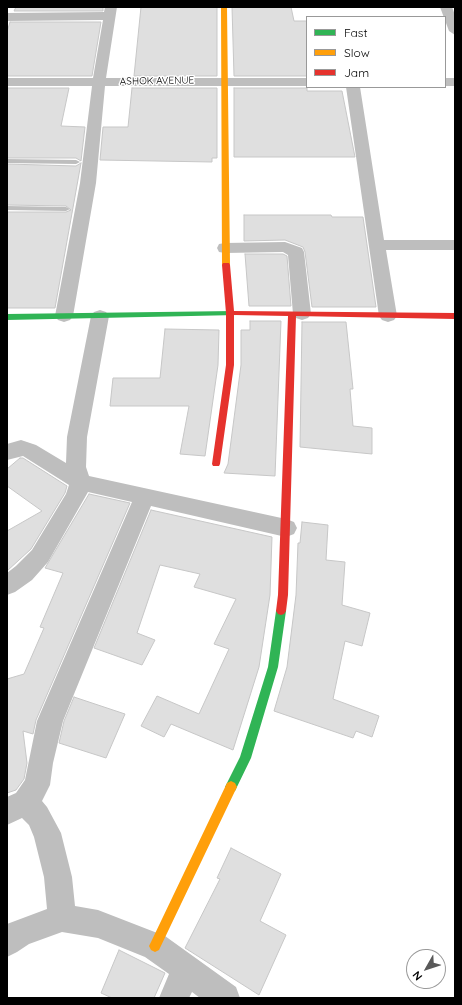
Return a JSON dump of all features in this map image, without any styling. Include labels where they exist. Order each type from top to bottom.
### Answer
[{"type":"street","points":[[216,464],[230,365],[230,313],[225,248],[226,80],[224,7]]},
{"type":"street","points":[[446,7],[455,32]]},
{"type":"street","points":[[7,17],[111,12],[99,82],[88,183],[64,316]]},
{"type":"street","name":"ASHOK AVENUE","points":[[7,82],[226,80],[306,82]]},
{"type":"street","points":[[353,88],[388,316]]},
{"type":"street","points":[[377,245],[455,245]]},
{"type":"street","points":[[155,946],[245,758],[273,667],[283,595],[297,314],[296,252],[286,247],[225,248]]},
{"type":"street","points":[[7,317],[230,313],[455,316]]},
{"type":"street","points":[[7,585],[24,573],[40,556],[67,514],[76,496],[80,482],[76,467],[77,437],[100,316]]},
{"type":"street","points":[[7,452],[21,448],[29,450],[80,482],[286,528]]},
{"type":"street","points":[[62,918],[58,877],[47,833],[38,816],[16,807],[37,785],[40,763],[50,721],[145,496]]},
{"type":"street","points":[[7,942],[21,932],[62,918],[98,924],[155,946],[225,998]]},
{"type":"street","points":[[174,998],[186,970]]},
{"type":"lane","points":[[7,161],[76,162]]},
{"type":"lane","points":[[7,208],[66,209]]},
{"type":"building","points":[[16,7],[103,7],[103,11],[14,11]]},
{"type":"building","points":[[141,7],[217,7],[217,76],[134,76]]},
{"type":"building","points":[[232,7],[291,7],[294,21],[306,21],[306,76],[234,76]]},
{"type":"building","points":[[10,22],[101,22],[92,76],[7,76],[7,32]]},
{"type":"building","points":[[7,88],[69,88],[61,126],[85,127],[81,161],[76,158],[7,158]]},
{"type":"building","points":[[132,88],[217,88],[217,158],[212,158],[212,162],[100,160],[103,127],[128,127]]},
{"type":"building","points":[[234,88],[307,88],[307,91],[342,91],[355,157],[234,157]]},
{"type":"building","points":[[81,163],[55,308],[7,308],[7,212],[66,212],[71,210],[66,206],[7,205],[7,164],[76,166]]},
{"type":"building","points":[[244,215],[331,215],[332,217],[363,217],[376,307],[312,307],[305,252],[303,247],[285,240],[244,241]]},
{"type":"building","points":[[245,254],[283,254],[287,256],[291,306],[249,306]]},
{"type":"building","points":[[250,321],[281,321],[275,476],[224,473],[228,464],[241,365],[241,330],[250,330]]},
{"type":"building","points":[[302,322],[346,322],[353,389],[350,389],[353,426],[372,428],[372,454],[300,447]]},
{"type":"building","points":[[165,329],[219,330],[218,365],[205,456],[180,454],[189,406],[110,406],[113,378],[160,378]]},
{"type":"building","points":[[20,458],[23,458],[67,486],[65,493],[31,549],[7,571],[7,531],[42,511],[7,486],[7,469]]},
{"type":"building","points":[[89,494],[130,503],[36,720],[33,734],[23,731],[27,763],[24,779],[16,790],[7,793],[7,679],[24,674],[44,628],[40,627],[63,573],[45,568]]},
{"type":"building","points":[[151,510],[272,537],[270,595],[259,667],[233,750],[171,724],[164,737],[141,726],[157,696],[199,714],[229,649],[214,644],[236,599],[194,587],[200,574],[160,565],[137,633],[155,640],[142,665],[94,648]]},
{"type":"building","points":[[302,522],[328,525],[326,560],[345,562],[342,605],[370,613],[362,646],[345,641],[333,699],[379,716],[372,737],[356,731],[353,738],[274,711],[287,667],[296,595],[298,543],[300,543]]},
{"type":"building","points":[[74,697],[125,714],[106,758],[59,743],[64,721]]},
{"type":"building","points":[[231,848],[281,874],[260,921],[286,935],[259,995],[185,948],[220,879],[217,878]]},
{"type":"building","points":[[119,950],[165,973],[154,998],[112,998],[101,993]]},
{"type":"traffic: fast","points":[[7,317],[234,313]]},
{"type":"traffic: fast","points":[[231,787],[245,758],[273,667],[281,611]]},
{"type":"traffic: slow","points":[[224,7],[226,265]]},
{"type":"traffic: slow","points":[[155,946],[231,787]]},
{"type":"traffic: jam","points":[[216,464],[230,365],[230,313],[226,265]]},
{"type":"traffic: jam","points":[[234,313],[455,316]]},
{"type":"traffic: jam","points":[[281,611],[283,595],[292,314]]}]
